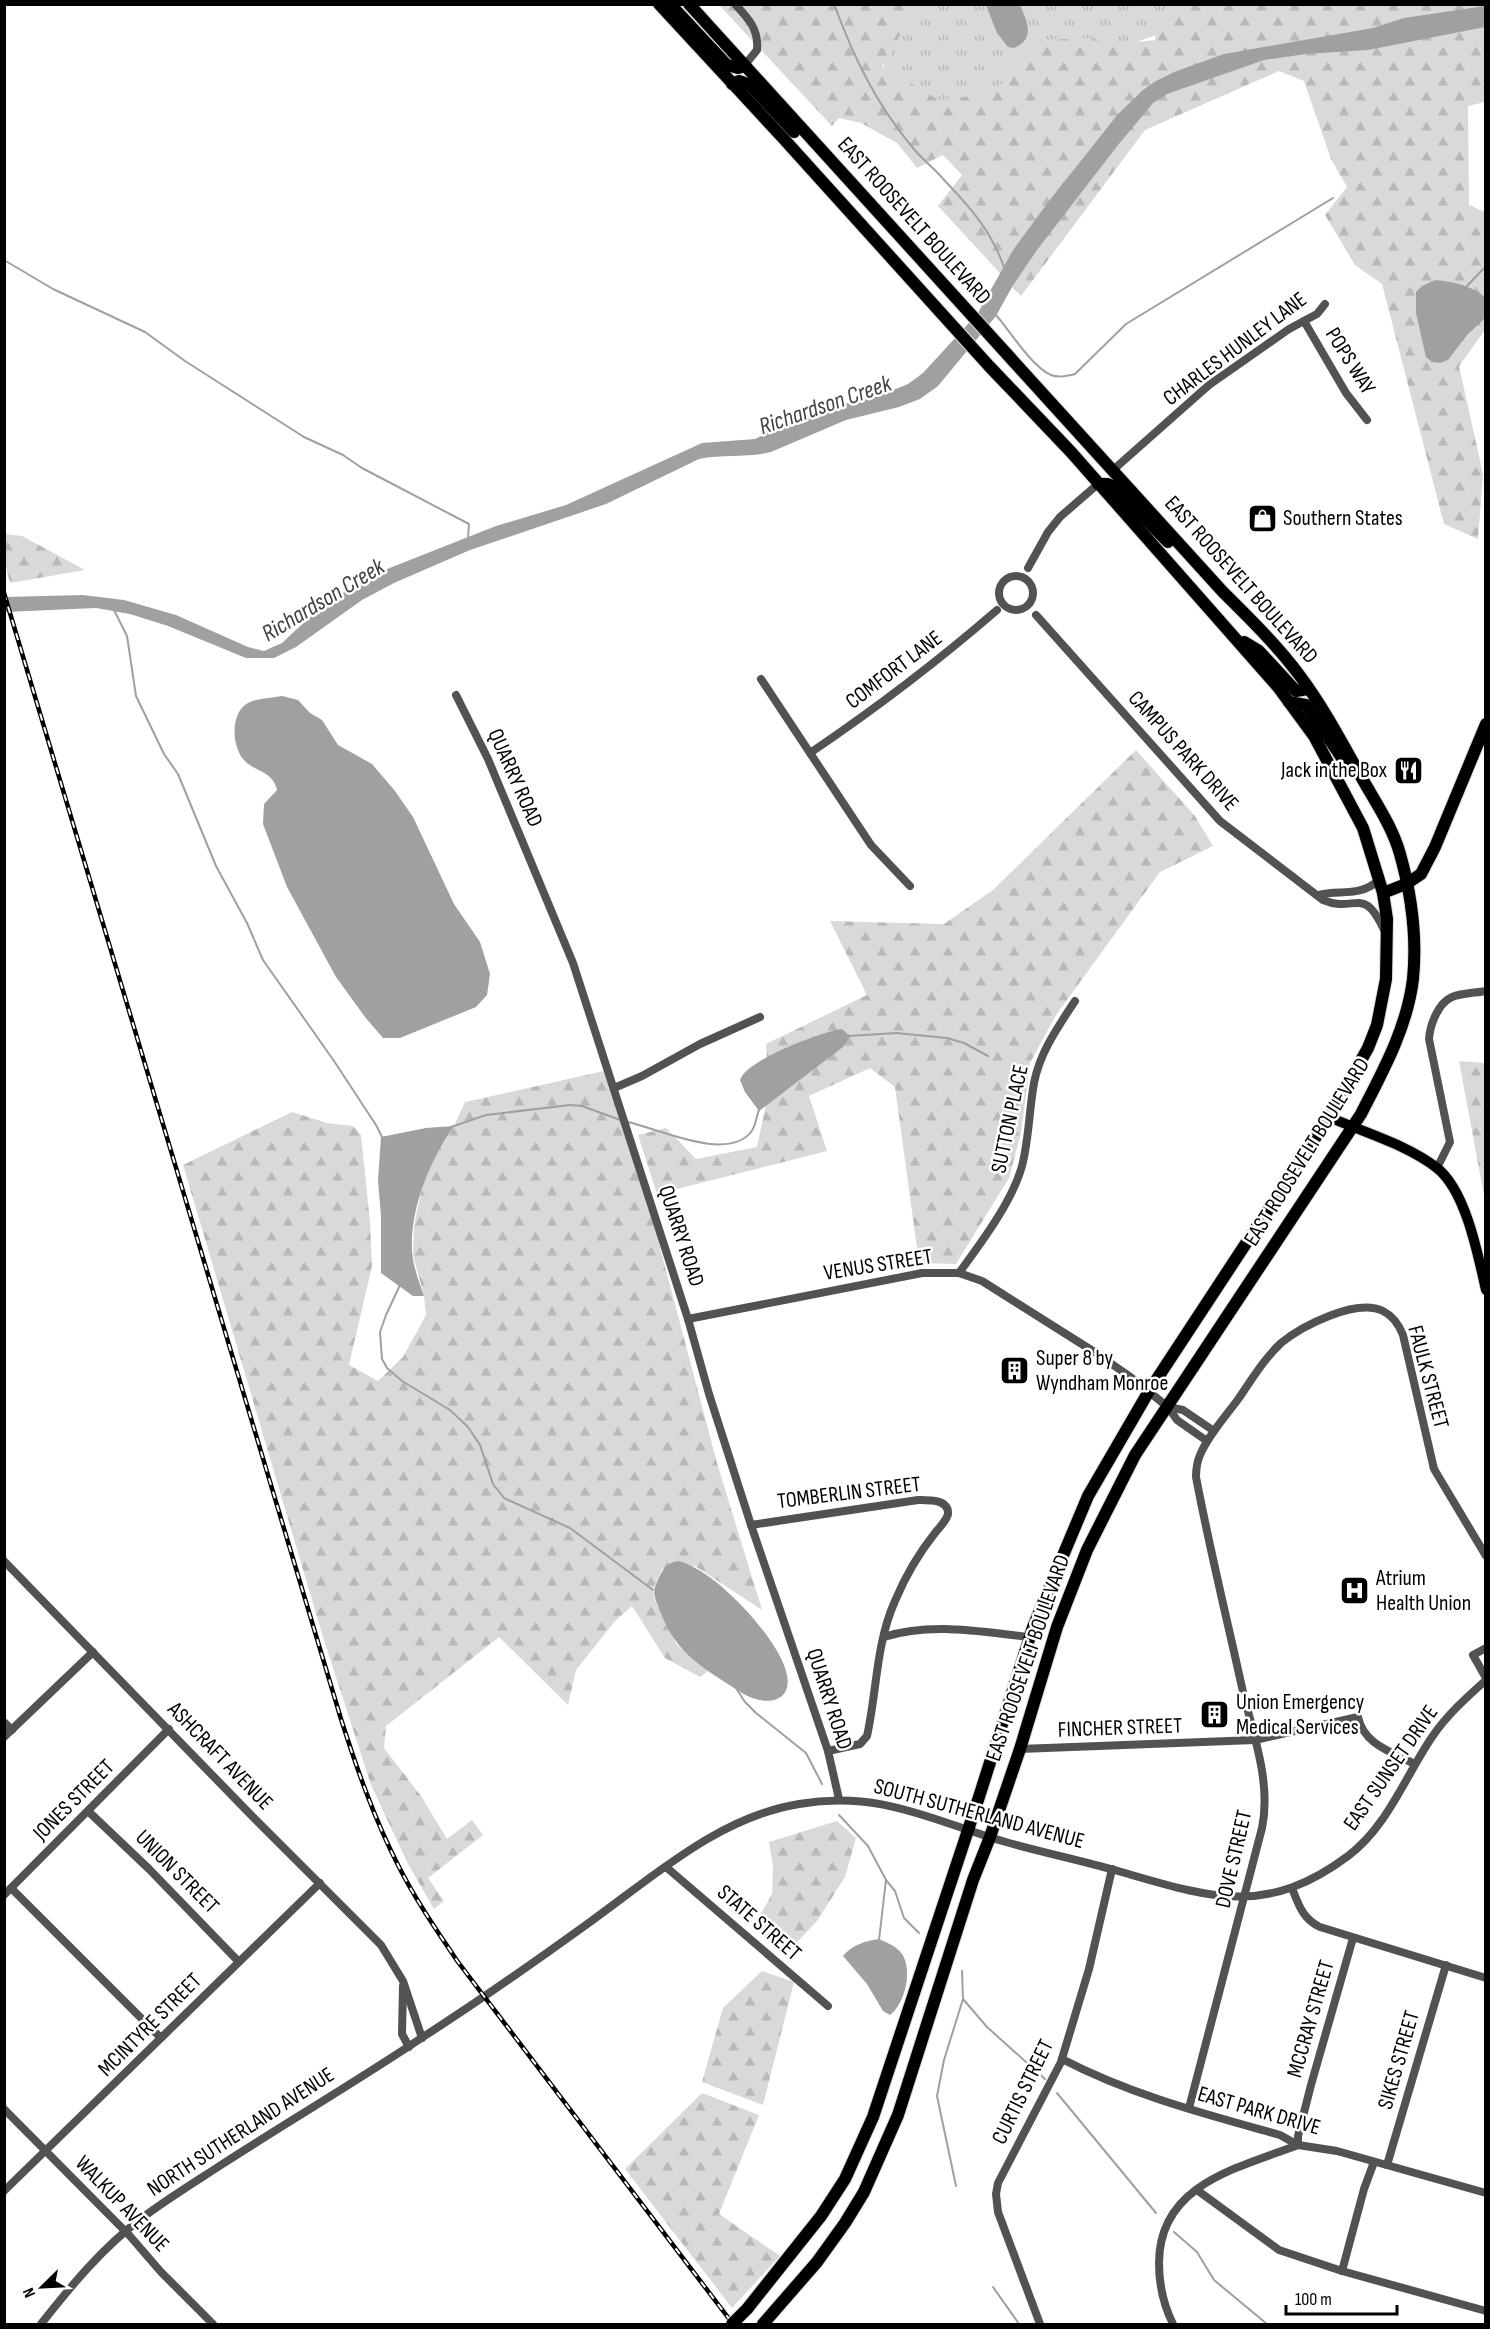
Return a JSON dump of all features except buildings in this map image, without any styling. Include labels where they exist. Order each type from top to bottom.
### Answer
[{"type":"highway","name":"EAST ROOSEVELT BOULEVARD","points":[[659,4],[1098,484],[1233,634],[1289,702],[1314,736],[1363,828],[1381,887],[1387,920],[1386,979],[1377,1025],[1368,1048],[1329,1117],[1149,1391],[1088,1496],[1064,1550],[1030,1637],[873,2117],[844,2179],[808,2234],[732,2325]]},
{"type":"highway","points":[[670,4],[727,65],[738,68],[744,66]]},
{"type":"highway","name":"EAST ROOSEVELT BOULEVARD","points":[[689,4],[1262,631],[1308,689],[1371,794],[1399,852],[1410,906],[1414,950],[1412,980],[1404,1020],[1390,1059],[1352,1127],[1135,1455],[1088,1550],[1057,1627],[1020,1749],[973,1880],[898,2115],[864,2192],[845,2223],[817,2262],[763,2325]]},
{"type":"highway","points":[[732,84],[739,81],[750,86],[832,171],[851,183]]},
{"type":"highway","points":[[1019,398],[1049,421],[1098,472],[1106,473],[1113,470]]},
{"type":"highway","points":[[1098,484],[1108,484],[1114,487],[1166,540],[1202,568]]},
{"type":"highway","points":[[1233,634],[1259,651],[1296,691],[1308,689]]},
{"type":"highway","points":[[1289,702],[1306,705],[1360,787],[1371,794]]},
{"type":"highway","points":[[1381,887],[1406,884],[1421,874],[1435,847],[1485,724]]},
{"type":"main road","points":[[1329,1117],[1414,1154],[1437,1168],[1455,1191],[1465,1211],[1485,1290]]},
{"type":"street","points":[[735,4],[752,22],[756,32],[757,50],[744,66]]},
{"type":"street","name":"CHARLES HUNLEY LANE","points":[[1113,470],[1209,385],[1317,314],[1325,304]]},
{"type":"street","name":"POPS WAY","points":[[1304,321],[1340,384],[1367,420]]},
{"type":"street","points":[[997,610],[1002,582],[1006,578],[1017,576],[1028,568],[1048,532],[1060,517],[1098,484]]},
{"type":"street","points":[[1023,609],[1031,601],[1033,590],[1028,580],[1028,568]]},
{"type":"street","points":[[1017,576],[1028,580]]},
{"type":"street","points":[[999,596],[1007,607]]},
{"type":"street","name":"CAMPUS PARK DRIVE","points":[[1031,601],[1036,615],[1220,821],[1330,903],[1365,904],[1376,915],[1387,937]]},
{"type":"street","name":"COMFORT LANE","points":[[810,753],[872,711],[933,665],[997,610],[1007,607],[1012,610],[1023,609]]},
{"type":"street","name":"CAMPUS PARK DRIVE","points":[[1023,609],[1036,615]]},
{"type":"street","points":[[761,679],[871,845],[910,886]]},
{"type":"street","name":"QUARRY ROAD","points":[[456,695],[488,759],[573,963],[688,1319],[751,1525],[828,1751],[839,1799]]},
{"type":"street","points":[[1318,894],[1343,894],[1381,887]]},
{"type":"street","points":[[1437,1168],[1450,1142],[1429,1030],[1435,1016],[1446,1001],[1452,997],[1485,991]]},
{"type":"street","name":"SUTTON PLACE","points":[[959,1273],[1016,1183],[1022,1165],[1038,1067],[1052,1036],[1076,1002]]},
{"type":"street","points":[[614,1088],[642,1076],[700,1044],[760,1017]]},
{"type":"street","name":"VENUS STREET","points":[[688,1319],[922,1273],[959,1273],[982,1281],[1096,1353],[1149,1391]]},
{"type":"street","name":"FAULK STREET","points":[[1214,1431],[1266,1359],[1289,1337],[1307,1326],[1334,1315],[1363,1308],[1382,1311],[1393,1318],[1403,1335],[1436,1476],[1485,1556]]},
{"type":"street","points":[[1149,1391],[1168,1407],[1177,1420],[1207,1441]]},
{"type":"street","points":[[1168,1407],[1183,1410],[1214,1431]]},
{"type":"street","name":"DOVE STREET","points":[[1189,2109],[1265,1810],[1263,1783],[1255,1740],[1196,1477],[1198,1463],[1214,1431]]},
{"type":"street","name":"TOMBERLIN STREET","points":[[751,1525],[918,1500],[940,1502],[948,1510],[947,1516],[926,1543],[894,1602],[884,1637]]},
{"type":"street","name":"ASHCRAFT AVENUE","points":[[4,1560],[381,1945],[403,1981],[422,2038]]},
{"type":"street","points":[[828,1751],[860,1744],[867,1736],[877,1664],[884,1637],[900,1632],[946,1628],[1030,1637]]},
{"type":"street","points":[[1485,1648],[1473,1655],[1485,1679]]},
{"type":"street","points":[[4,1737],[93,1652]]},
{"type":"street","name":"EAST SUNSET DRIVE","points":[[1292,1888],[1325,1872],[1357,1849],[1382,1821],[1434,1734],[1454,1709],[1485,1679]]},
{"type":"street","name":"FINCHER STREET","points":[[1020,1749],[1255,1740],[1358,1717],[1364,1734],[1373,1742],[1415,1764]]},
{"type":"street","points":[[4,1722],[12,1730]]},
{"type":"street","name":"JONES STREET","points":[[4,1895],[169,1729]]},
{"type":"street","name":"SOUTH SUTHERLAND AVENUE","points":[[484,1996],[666,1867],[721,1831],[763,1811],[801,1803],[839,1799],[860,1800],[897,1807],[990,1837],[1198,1894],[1232,1898],[1276,1893],[1292,1888]]},
{"type":"street","name":"UNION STREET","points":[[88,1811],[149,1869],[239,1962]]},
{"type":"street","name":"STATE STREET","points":[[666,1867],[828,2006]]},
{"type":"street","name":"CURTIS STREET","points":[[1040,2325],[998,2212],[996,2194],[998,2182],[1062,2060],[1089,1969],[1112,1869]]},
{"type":"street","name":"MCINTYRE STREET","points":[[4,2191],[320,1883]]},
{"type":"street","points":[[11,1888],[161,2038]]},
{"type":"street","points":[[1292,1888],[1309,1922],[1353,1938],[1380,1944],[1485,1978]]},
{"type":"street","name":"MCCRAY STREET","points":[[1298,2145],[1308,2095],[1353,1938]]},
{"type":"street","name":"SIKES STREET","points":[[1387,2165],[1446,1965]]},
{"type":"street","points":[[403,1981],[402,2034],[409,2047]]},
{"type":"street","name":"NORTH SUTHERLAND AVENUE","points":[[41,2325],[95,2259],[170,2198],[409,2047],[484,1996]]},
{"type":"street","name":"EAST PARK DRIVE","points":[[1062,2060],[1098,2078],[1136,2092],[1280,2135],[1298,2145],[1337,2151],[1485,2193]]},
{"type":"street","name":"WALKUP AVENUE","points":[[4,2109],[126,2232],[213,2325]]},
{"type":"street","points":[[1173,2325],[1161,2294],[1159,2278],[1159,2249],[1167,2219],[1178,2204],[1211,2180],[1298,2145]]},
{"type":"street","points":[[1342,2271],[1364,2189],[1374,2162]]},
{"type":"street","points":[[1197,2190],[1279,2250],[1342,2271],[1485,2311]]},
{"type":"green space","points":[[719,5],[915,5],[889,57],[882,66],[939,100],[979,95],[1003,83],[1009,65],[1038,40],[1092,38],[1112,45],[1155,40],[1156,27],[1184,5],[1485,5],[1485,102],[1468,106],[1469,205],[1485,212],[1485,330],[1459,366],[1483,474],[1478,539],[1444,524],[1382,284],[1355,265],[1325,215],[1347,187],[1331,159],[1304,81],[1279,71],[1145,130],[1021,296],[938,206],[962,175],[943,155],[917,168],[897,143],[861,123],[839,118],[832,126]]},
{"type":"green space","points":[[860,5],[1237,5],[931,118],[888,76]]},
{"type":"green space","points":[[5,534],[22,536],[85,570],[10,583],[5,563]]},
{"type":"green space","points":[[1136,750],[1195,816],[1213,846],[1160,872],[1056,1015],[1030,1063],[1021,1133],[1009,1178],[956,1264],[919,1263],[895,1087],[870,1068],[809,1096],[827,1151],[657,1194],[638,1135],[666,1128],[696,1159],[757,1147],[769,1090],[766,1044],[867,995],[830,921],[944,924],[993,890]]},
{"type":"green space","points":[[1459,1061],[1485,1063],[1485,1201]]},
{"type":"green space","points":[[604,1071],[657,1236],[717,1463],[762,1610],[695,1566],[662,1569],[653,1590],[654,1598],[677,1645],[708,1671],[700,1677],[665,1658],[632,1606],[615,1621],[576,1670],[568,1705],[499,1637],[386,1726],[384,1748],[421,1796],[447,1839],[472,1820],[483,1835],[428,1878],[444,1901],[434,1909],[408,1864],[371,1785],[323,1637],[183,1165],[292,1112],[327,1123],[353,1126],[361,1135],[372,1266],[349,1365],[378,1381],[403,1357],[426,1315],[424,1296],[413,1255],[414,1226],[422,1187],[431,1163],[454,1126],[465,1102]]},
{"type":"green space","points":[[837,1821],[856,1838],[845,1877],[817,1921],[784,1956],[753,1928],[772,1894],[773,1867],[769,1842]]},
{"type":"green space","points":[[762,1971],[794,1982],[763,2105],[702,2082],[723,2008]]},
{"type":"green space","points":[[702,2093],[759,2115],[719,2214],[780,2256],[732,2308],[625,2169]]},
{"type":"shaded area","points":[[986,5],[1020,5],[1028,29],[1025,40],[1021,44],[1014,48],[1008,47],[997,33]]},
{"type":"shaded area","points":[[1485,6],[1485,27],[1368,50],[1306,54],[1264,60],[1167,94],[1153,103],[1037,250],[996,316],[938,386],[920,399],[899,407],[846,420],[771,452],[699,459],[606,504],[470,550],[394,583],[362,600],[296,647],[274,658],[246,658],[168,626],[130,614],[96,608],[5,612],[4,597],[83,595],[124,600],[176,615],[248,647],[264,651],[282,643],[337,596],[382,571],[496,526],[566,505],[702,443],[755,439],[811,411],[876,397],[908,384],[923,373],[978,313],[1013,250],[1049,201],[1118,114],[1156,81],[1224,54],[1373,28],[1404,18]]},
{"type":"shaded area","points":[[1435,280],[1462,285],[1485,297],[1485,318],[1467,335],[1448,360],[1440,363],[1432,362],[1426,357],[1416,313],[1416,292],[1422,286]]},
{"type":"shaded area","points":[[282,696],[298,700],[310,713],[322,720],[338,745],[372,764],[413,817],[454,904],[480,942],[490,974],[487,995],[476,1007],[400,1038],[383,1038],[336,977],[287,887],[263,824],[264,804],[277,790],[275,784],[268,775],[244,760],[235,738],[236,720],[243,706],[250,702]]},
{"type":"shaded area","points":[[842,1029],[850,1036],[843,1047],[759,1111],[745,1092],[740,1080],[745,1072],[785,1048],[818,1035]]},
{"type":"shaded area","points":[[454,1126],[437,1154],[423,1185],[414,1218],[412,1251],[424,1296],[413,1296],[381,1273],[381,1216],[378,1180],[381,1137],[426,1128]]},
{"type":"shaded area","points":[[678,1561],[708,1576],[756,1621],[779,1654],[785,1668],[788,1679],[783,1695],[769,1701],[751,1698],[704,1668],[683,1650],[667,1626],[654,1590],[664,1568]]},
{"type":"shaded area","points":[[879,1939],[900,1951],[907,1969],[903,1995],[900,2003],[890,2015],[883,2011],[867,1984],[843,1956],[859,1944]]},
{"type":"waterway","points":[[834,4],[858,62],[888,115],[913,148],[972,211],[993,242],[1004,267]]},
{"type":"waterway","points":[[996,315],[1029,357],[1044,371],[1057,376],[1075,374],[1126,324],[1333,198]]},
{"type":"waterway","points":[[4,260],[53,289],[145,332],[185,361],[304,437],[343,455],[362,468],[469,524],[468,538]]},
{"type":"waterway","points":[[1467,286],[1486,266]]},
{"type":"waterway","points":[[114,610],[127,636],[136,696],[164,754],[178,774],[216,866],[247,923],[263,960],[334,1061],[383,1139]]},
{"type":"waterway","points":[[849,1036],[896,1033],[947,1038],[964,1043],[988,1056]]},
{"type":"waterway","points":[[451,1127],[486,1115],[570,1105],[582,1106],[623,1121]]},
{"type":"waterway","points":[[628,1122],[692,1141],[726,1144],[740,1140],[751,1132],[759,1110]]},
{"type":"waterway","points":[[400,1285],[380,1332],[382,1359],[387,1368],[402,1381],[450,1410],[468,1427],[480,1445],[493,1484],[504,1498],[570,1528],[653,1590]]},
{"type":"waterway","points":[[736,1688],[756,1713],[806,1753],[822,1784]]},
{"type":"waterway","points":[[839,1815],[868,1846],[886,1880],[895,1891],[904,1918],[919,1933]]},
{"type":"waterway","points":[[879,1940],[886,1880]]},
{"type":"waterway","points":[[956,2186],[937,2096],[944,2060],[963,1999],[962,1971]]},
{"type":"waterway","points":[[963,1999],[987,2027],[1045,2079]]},
{"type":"waterway","points":[[1057,2093],[1156,2213]]},
{"type":"waterway","points":[[1174,2232],[1197,2252],[1214,2280],[1267,2324]]},
{"type":"waterway","points":[[993,2287],[1019,2324]]},
{"type":"railway","points":[[4,593],[341,1719],[381,1829],[426,1915],[458,1962],[733,2324]]},
{"type":"place","name":"Southern States","points":[[1262,518]]},
{"type":"place","name":"Jack in the Box","points":[[1408,770]]},
{"type":"place","name":"Super 8 by Wyndham Monroe","points":[[1015,1371]]},
{"type":"place","name":"Atrium Health Union","points":[[1355,1591]]},
{"type":"place","name":"Union Emergency Medical Services","points":[[1215,1715]]},
{"type":"water label","name":"Richardson Creek","points":[[825,405]]},
{"type":"water label","name":"Richardson Creek","points":[[323,600]]}]
